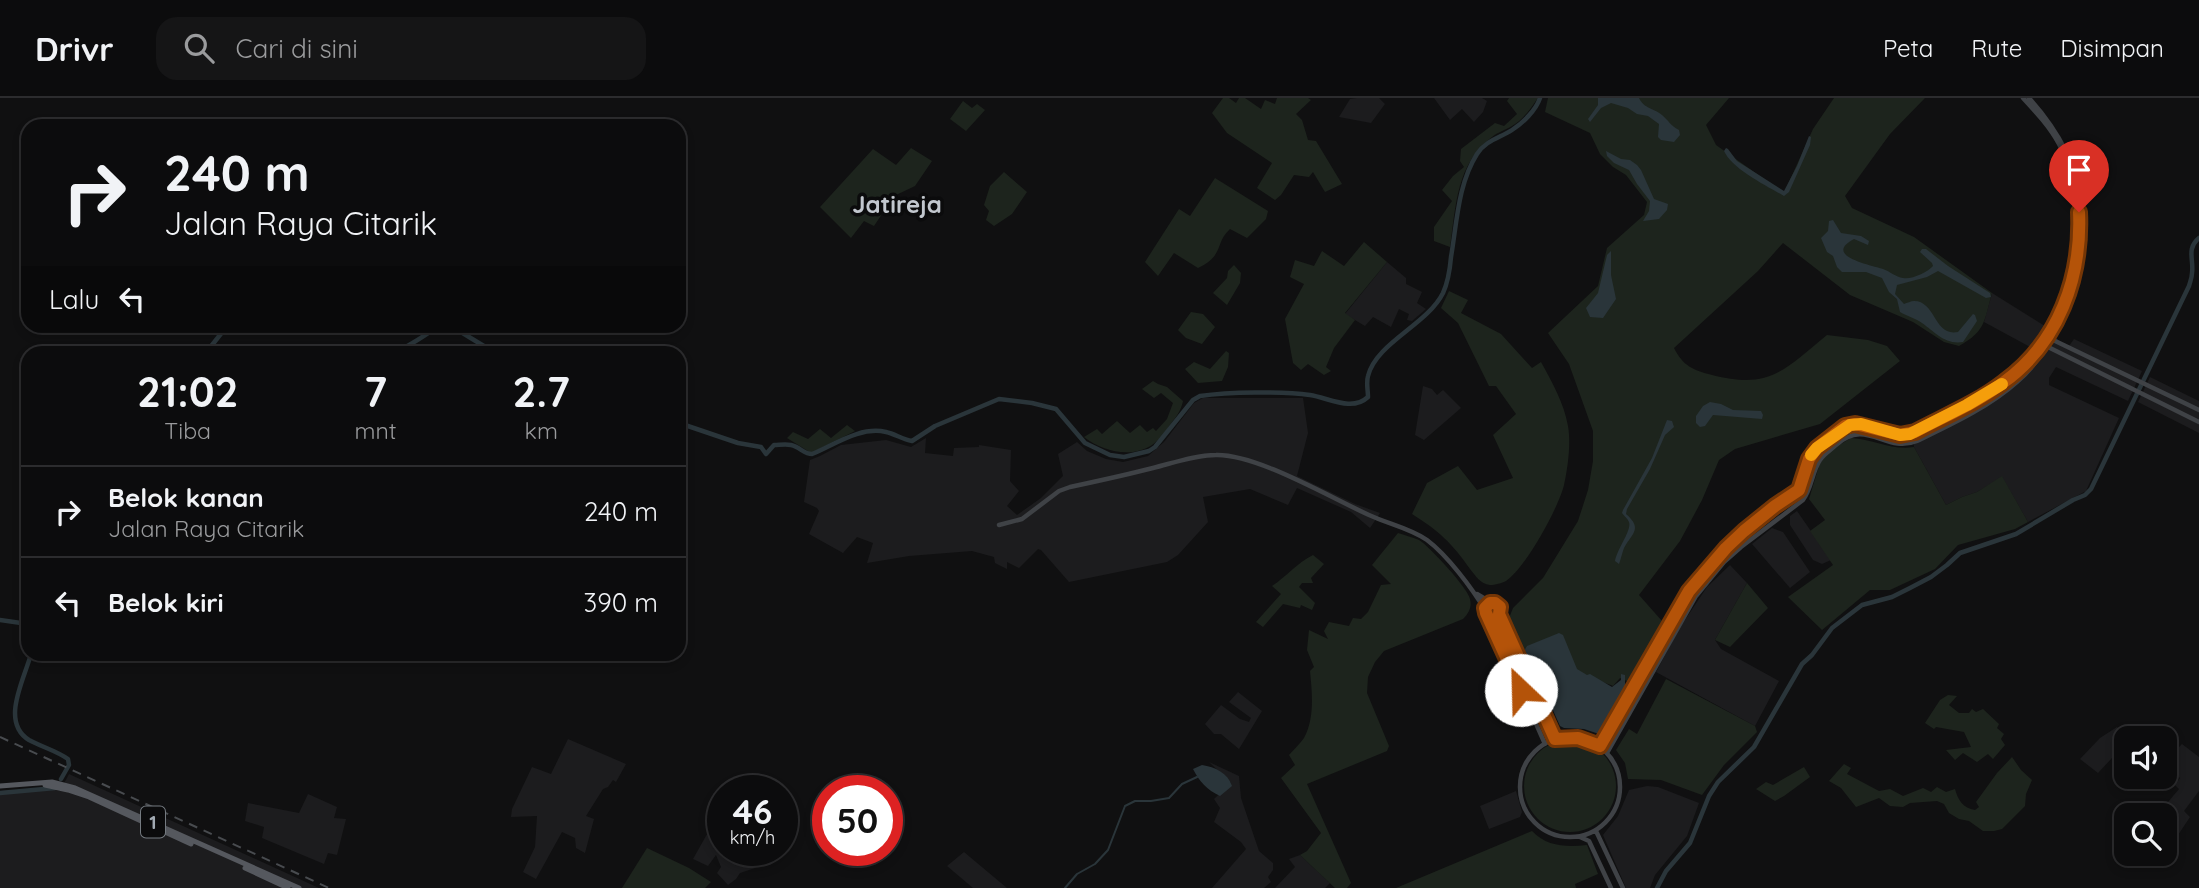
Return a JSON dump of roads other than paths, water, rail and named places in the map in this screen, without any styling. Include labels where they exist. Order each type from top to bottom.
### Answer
[{"type":"highway","name":"1","points":[[0,788],[52,782],[75,788],[299,888]]},
{"type":"highway","name":"1","points":[[0,788],[48,785],[68,790],[288,888]]},
{"type":"main road","points":[[2023,98],[2036,109]]},
{"type":"main road","points":[[1600,746],[1689,591],[1707,568],[1744,531],[1799,490],[1813,452],[1845,426],[1861,424],[1905,435],[1915,432],[2006,382],[2028,362],[2048,338],[2078,279],[2082,260],[2084,216],[2074,168],[2062,142],[2029,98]]},
{"type":"main road","points":[[2048,338],[2199,410]]},
{"type":"main road","points":[[1607,753],[1696,596],[1741,547],[1803,500],[1820,460],[1843,439],[1856,433],[1904,444],[1917,441],[1998,398],[2032,368],[2046,347],[2048,338]]},
{"type":"main road","points":[[2058,353],[2057,348],[2062,345]]},
{"type":"main road","points":[[2046,347],[2199,422]]},
{"type":"main road","points":[[2184,415],[2189,405]]},
{"type":"main road","points":[[999,525],[1024,518],[1059,491],[1070,487],[1196,457],[1218,454],[1262,466],[1371,516],[1414,532],[1435,546],[1476,594],[1489,617],[1545,744]]},
{"type":"main road","points":[[1707,568],[1715,573]]},
{"type":"main road","points":[[1476,594],[1499,606],[1499,614],[1555,739]]},
{"type":"main road","points":[[1485,610],[1487,605],[1492,603]]},
{"type":"main road","points":[[1489,617],[1494,618],[1499,614]]},
{"type":"main road","points":[[1534,720],[1540,722],[1545,717]]},
{"type":"main road","points":[[1578,738],[1600,746],[1619,773],[1620,795],[1612,816],[1596,831],[1580,837],[1564,837],[1541,828],[1529,816],[1522,802],[1520,784],[1525,765],[1530,757],[1555,739],[1578,738]]},
{"type":"main road","points":[[1596,831],[1623,888]]},
{"type":"main road","points":[[1580,837],[1589,841],[1611,888]]},
{"type":"waterway","points":[[686,425],[738,443],[761,447],[766,454],[774,445],[794,446],[812,454],[848,437],[867,432],[886,432],[912,441],[935,426],[999,399],[1056,409],[1085,443],[1110,455],[1124,457],[1155,447],[1193,400],[1200,396],[1285,393],[1310,395],[1348,404],[1362,401],[1368,397],[1368,376],[1373,364],[1391,344],[1426,315],[1443,293],[1462,191],[1477,154],[1489,142],[1520,124],[1532,112],[1540,98]]},
{"type":"waterway","points":[[1657,888],[1666,871],[1690,843],[1709,796],[1718,782],[1754,747],[1802,664],[1832,628],[1862,605],[1892,597],[1910,588],[1931,577],[1960,553],[2016,534],[2091,489],[2189,286],[2192,250],[2199,238]]},
{"type":"waterway","points":[[211,346],[222,333]]},
{"type":"waterway","points":[[408,346],[428,333]]},
{"type":"waterway","points":[[462,333],[484,346]]},
{"type":"waterway","points":[[0,620],[21,623]]},
{"type":"waterway","points":[[29,661],[16,700],[16,723],[20,732],[29,740],[68,759],[69,765],[61,779]]},
{"type":"waterway","points":[[1065,888],[1077,874],[1095,864],[1108,850],[1125,806],[1135,801],[1169,798],[1182,784],[1197,777]]},
{"type":"waterway","points":[[0,793],[55,788]]},
{"type":"railway","points":[[0,737],[329,888]]},
{"type":"district","name":"Jatireja","points":[[897,205]]}]
